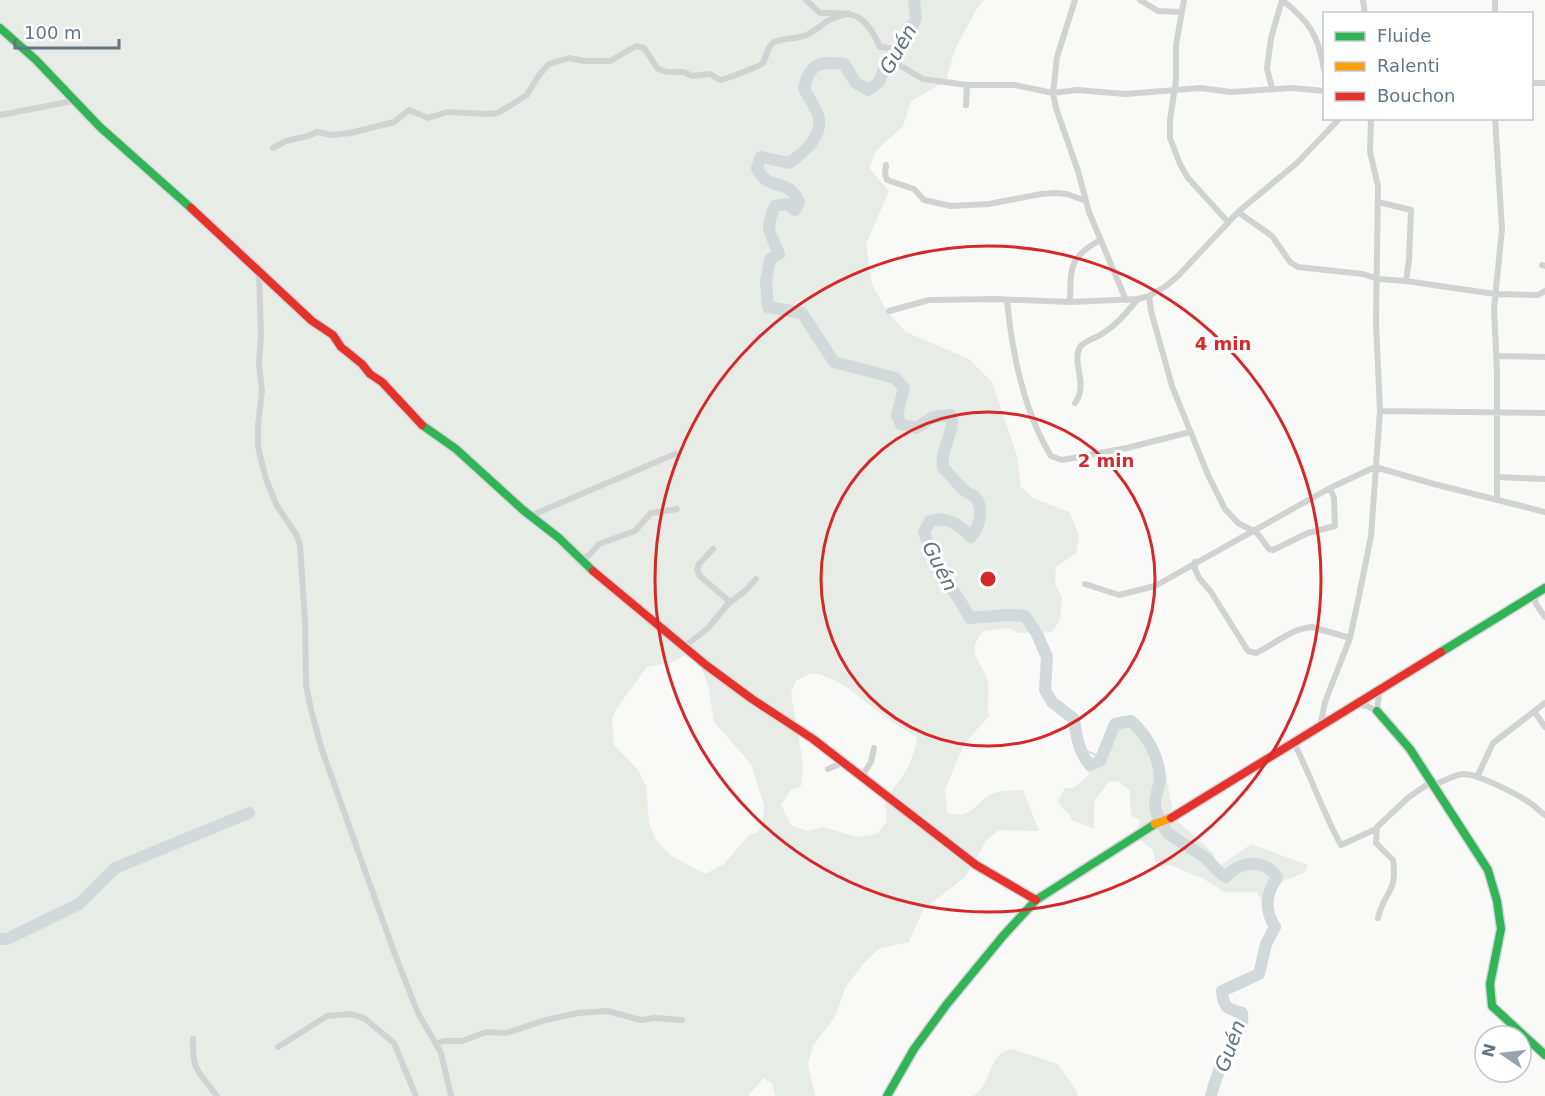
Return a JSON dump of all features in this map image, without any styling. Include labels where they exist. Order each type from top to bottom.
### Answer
[{"type":"street","points":[[806,0],[820,13],[848,13],[864,20],[880,46],[900,51],[899,64],[923,79],[967,85],[1016,85],[1053,93],[1077,90],[1126,94],[1200,88],[1231,92],[1272,88],[1323,91]]},
{"type":"street","points":[[1075,0],[1058,57],[1053,93],[1086,201],[1126,300]]},
{"type":"street","points":[[1140,0],[1158,11],[1182,12]]},
{"type":"street","points":[[1184,0],[1176,45],[1169,131],[1174,150],[1188,178],[1228,222]]},
{"type":"street","points":[[1272,88],[1267,69],[1268,58],[1282,0],[1309,25],[1320,45],[1323,64]]},
{"type":"street","points":[[273,148],[286,141],[317,132],[332,135],[350,133],[394,122],[409,110],[428,118],[448,111],[498,113],[527,95],[549,64],[569,58],[584,61],[610,61],[636,46],[644,48],[658,69],[696,76],[710,74],[720,80],[728,79],[744,70],[759,67],[767,51],[775,42],[802,36],[829,20],[848,13]]},
{"type":"street","points":[[0,28],[36,60],[73,101],[312,321],[333,335],[341,347],[382,382],[426,430],[456,449],[530,516],[559,538],[619,595],[752,699],[813,739],[976,865],[1036,900]]},
{"type":"street","points":[[966,105],[967,85]]},
{"type":"street","points":[[0,115],[73,101]]},
{"type":"street","points":[[889,311],[929,300],[1070,302],[1126,300],[1149,296],[1178,276],[1238,212],[1297,163],[1338,120]]},
{"type":"street","points":[[1320,727],[1325,702],[1350,638],[1371,536],[1380,411],[1376,323],[1378,202],[1376,173],[1370,152],[1371,120]]},
{"type":"street","points":[[1495,120],[1502,229],[1496,294],[1497,500]]},
{"type":"street","points":[[886,165],[887,180],[914,189],[924,201],[934,203],[951,206],[989,204],[1056,193],[1086,201]]},
{"type":"street","points":[[1378,202],[1411,210],[1406,281]]},
{"type":"street","points":[[1238,212],[1272,236],[1294,265],[1317,270],[1363,274],[1378,279],[1496,294],[1538,295],[1545,291]]},
{"type":"street","points":[[1070,302],[1071,270],[1076,258],[1086,248],[1100,240]]},
{"type":"street","points":[[259,272],[261,336],[259,364],[262,391],[258,447],[266,479],[277,506],[296,534],[300,545],[306,684],[311,710],[322,750],[394,952],[418,1013],[443,1059],[452,1096]]},
{"type":"street","points":[[1149,296],[1159,343],[1172,386],[1190,432],[1225,509],[1238,523],[1257,533],[1271,550],[1308,533],[1335,526],[1334,498],[1330,488]]},
{"type":"street","points":[[1075,403],[1081,388],[1078,359],[1080,348],[1085,342],[1114,326],[1138,299]]},
{"type":"street","points":[[1006,300],[1026,399],[1032,419],[1051,456],[1062,460],[1127,448],[1190,432]]},
{"type":"street","points":[[1496,356],[1545,357]]},
{"type":"street","points":[[1380,411],[1545,413]]},
{"type":"street","points":[[530,516],[675,454]]},
{"type":"street","points":[[1085,584],[1119,595],[1155,586],[1330,488],[1375,467],[1545,512]]},
{"type":"street","points":[[1497,477],[1545,479]]},
{"type":"street","points":[[580,560],[589,555],[599,544],[635,531],[651,513],[677,509]]},
{"type":"street","points":[[713,549],[699,564],[697,570],[700,576],[730,602]]},
{"type":"street","points":[[1195,562],[1199,578],[1248,651],[1256,653],[1281,637],[1312,627],[1350,638]]},
{"type":"street","points":[[684,647],[708,628],[730,602],[746,591],[756,579]]},
{"type":"street","points":[[887,1096],[914,1049],[947,1004],[1036,900],[1155,824],[1171,818],[1545,588]]},
{"type":"street","points":[[1534,595],[1536,604],[1545,617]]},
{"type":"street","points":[[1377,711],[1379,694],[1384,688]]},
{"type":"street","points":[[1477,777],[1493,743],[1545,703]]},
{"type":"street","points":[[1357,704],[1377,711],[1407,745],[1488,865],[1495,885],[1501,924],[1499,944],[1489,986],[1492,1006],[1545,1055]]},
{"type":"street","points":[[1534,711],[1545,727]]},
{"type":"street","points":[[1294,743],[1319,795],[1332,830],[1341,845],[1376,829]]},
{"type":"street","points":[[862,776],[871,762],[874,748]]},
{"type":"street","points":[[828,769],[844,762]]},
{"type":"street","points":[[1378,918],[1394,880],[1393,860],[1376,843],[1376,829],[1380,822],[1421,788],[1432,783],[1443,783],[1462,774],[1477,777],[1530,803],[1545,815]]},
{"type":"street","points":[[436,1044],[444,1041],[462,1041],[486,1032],[506,1033],[546,1020],[607,1011],[641,1020],[655,1018],[682,1020]]},
{"type":"street","points":[[278,1047],[327,1016],[351,1014],[364,1018],[394,1043],[416,1096]]},
{"type":"street","points":[[193,1039],[194,1065],[217,1096]]},
{"type":"shaded area","points":[[0,0],[984,0],[955,49],[946,81],[911,101],[903,126],[876,151],[869,168],[889,191],[866,244],[872,284],[888,313],[906,332],[969,359],[992,382],[1017,456],[1021,487],[1033,498],[1069,512],[1079,535],[1076,553],[1056,567],[1055,583],[1062,598],[1060,620],[1052,632],[1019,633],[1008,628],[983,631],[977,639],[975,652],[988,683],[989,716],[965,743],[945,790],[947,813],[956,815],[969,812],[994,793],[1023,790],[1039,831],[999,830],[986,841],[965,877],[923,910],[909,942],[880,948],[863,964],[845,988],[835,1017],[813,1046],[808,1064],[815,1096],[775,1096],[772,1084],[764,1078],[748,1096],[0,1096]],"holes":[[[688,654],[700,665],[708,685],[714,722],[751,764],[764,805],[763,822],[758,832],[748,836],[724,864],[705,874],[670,855],[655,839],[649,822],[646,786],[638,770],[614,745],[612,719],[617,708],[647,667],[672,662]],[[811,673],[822,675],[841,684],[888,719],[917,737],[910,763],[885,800],[887,821],[877,834],[857,837],[823,827],[807,831],[791,825],[781,805],[791,790],[801,786],[803,764],[791,693],[796,681]]]},
{"type":"shaded area","points":[[1122,715],[1159,754],[1172,806],[1171,815],[1213,853],[1219,867],[1251,844],[1308,865],[1304,873],[1283,881],[1264,905],[1257,892],[1224,892],[1202,878],[1170,865],[1157,867],[1152,849],[1137,837],[1140,820],[1132,816],[1130,791],[1118,781],[1109,782],[1094,801],[1094,829],[1072,820],[1058,801],[1065,788],[1073,788],[1089,775],[1086,768],[1098,753],[1113,721]]},
{"type":"shaded area","points":[[1012,1049],[1058,1064],[1077,1092],[1077,1096],[973,1096],[983,1087],[999,1055]]},
{"type":"waterway","name":"Guén","points":[[914,0],[916,18],[908,37],[885,67],[879,82],[868,90],[856,83],[844,64],[828,63],[817,66],[809,73],[804,88],[819,118],[815,138],[789,163],[761,157],[757,168],[762,176],[766,180],[789,189],[799,202],[795,210],[786,204],[775,206],[770,221],[770,231],[779,254],[770,259],[766,281],[768,307],[802,313],[834,362],[895,378],[904,388],[897,415],[901,424],[916,428],[933,417],[951,415],[952,422],[943,468],[964,490],[975,497],[980,507],[980,518],[971,537],[962,528],[947,520],[930,521],[924,532],[935,566],[970,618],[1025,616],[1037,634],[1047,657],[1045,690],[1052,702],[1074,719],[1081,749],[1090,765],[1100,761],[1115,724],[1131,721],[1147,739],[1157,761],[1160,777],[1155,807],[1168,833],[1203,856],[1226,877],[1238,867],[1252,864],[1266,867],[1277,877],[1270,889],[1268,902],[1269,914],[1275,927],[1266,944],[1259,974],[1222,991],[1225,1004],[1242,1013],[1242,1019],[1237,1037],[1220,1069],[1211,1096]]},
{"type":"waterway","points":[[1082,751],[1092,753],[1100,761]]},
{"type":"waterway","points":[[0,939],[7,939],[79,904],[115,868],[249,813]]},
{"type":"traffic: fast","points":[[0,28],[36,60],[100,127],[191,208]]},
{"type":"traffic: fast","points":[[422,425],[456,449],[523,510],[559,538],[593,571]]},
{"type":"traffic: fast","points":[[1441,652],[1545,588]]},
{"type":"traffic: fast","points":[[1377,711],[1410,749],[1488,870],[1497,901],[1501,929],[1490,984],[1492,1006],[1545,1055]]},
{"type":"traffic: fast","points":[[887,1096],[914,1049],[947,1004],[1036,900],[1155,824]]},
{"type":"traffic: slow","points":[[1155,824],[1171,818]]},
{"type":"traffic: jam","points":[[191,208],[312,321],[333,335],[341,347],[382,382],[422,425]]},
{"type":"traffic: jam","points":[[593,571],[706,665],[813,739],[976,865],[1036,900]]},
{"type":"traffic: jam","points":[[1171,818],[1441,652]]}]
